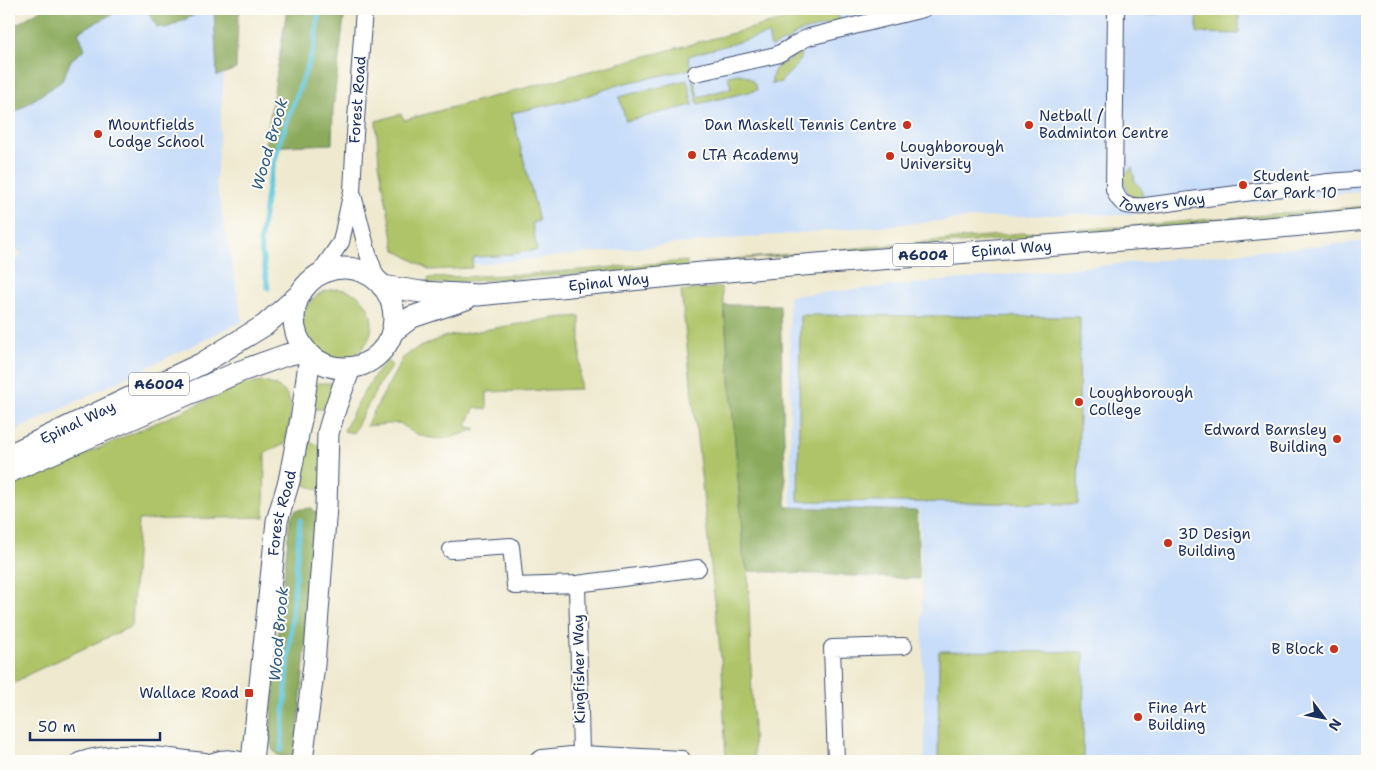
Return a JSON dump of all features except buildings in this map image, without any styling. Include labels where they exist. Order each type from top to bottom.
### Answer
[{"type":"main road","name":"Epinal Way","points":[[380,284],[421,292],[478,295],[702,273],[1367,219]]},
{"type":"main road","name":"A6004","points":[[298,296],[309,282],[318,275],[333,269],[351,268],[365,273],[380,284]]},
{"type":"main road","points":[[380,284],[391,301],[394,323],[392,332]]},
{"type":"main road","name":"Epinal Way","points":[[392,332],[412,317],[478,295]]},
{"type":"main road","name":"Epinal Way","points":[[9,455],[201,364],[265,325],[298,296]]},
{"type":"main road","points":[[298,296],[294,325],[300,343],[308,353],[331,367],[350,368],[328,433],[326,507],[315,647],[302,761]]},
{"type":"main road","name":"A6004","points":[[350,368],[371,360],[384,348],[392,332]]},
{"type":"main road","name":"Epinal Way","points":[[9,472],[241,371],[308,353]]},
{"type":"main road","name":"Forest Road","points":[[252,761],[277,521],[293,464],[302,414],[308,353]]},
{"type":"street","name":"Forest Road","points":[[318,275],[342,242],[352,191],[364,9]]},
{"type":"street","points":[[696,73],[776,55],[785,52],[800,40],[809,37],[923,9]]},
{"type":"street","name":"Towers Way","points":[[1116,9],[1114,188],[1118,199],[1124,204],[1132,207],[1145,206],[1328,182],[1367,179]]},
{"type":"street","name":"Forest Road","points":[[352,191],[368,254],[380,284]]},
{"type":"street","points":[[452,550],[511,546],[515,586],[577,584],[698,568]]},
{"type":"street","name":"Kingfisher Way","points":[[577,584],[582,754]]},
{"type":"street","points":[[836,761],[832,648],[904,646]]},
{"type":"street","points":[[79,761],[127,753],[205,761]]},
{"type":"street","points":[[537,761],[542,758],[582,754],[673,760]]},
{"type":"street","points":[[213,761],[223,758],[246,761]]},
{"type":"shaded area","points":[[42,9],[229,9],[216,183],[243,321],[9,434],[9,273],[21,253],[9,246],[9,35],[15,25]]},
{"type":"shaded area","name":"Loughborough University","points":[[824,9],[1367,9],[1367,191],[1119,215],[1072,214],[975,218],[697,242],[481,264],[459,264],[403,120]]},
{"type":"shaded area","name":"Loughborough College","points":[[1367,241],[1367,761],[925,761],[920,510],[791,507],[789,296]]},
{"type":"green space","points":[[42,9],[122,9],[78,32],[85,49],[71,60],[62,81],[9,116],[9,35],[15,25]]},
{"type":"green space","points":[[146,9],[207,9],[167,28],[157,27]]},
{"type":"green space","points":[[207,9],[241,9],[238,18],[236,69],[217,76],[214,11]]},
{"type":"green space","points":[[287,9],[345,9],[333,109],[332,144],[265,147]]},
{"type":"green space","points":[[824,9],[837,9],[840,21],[797,33],[787,41],[771,47],[768,34],[688,56],[691,69],[621,84],[584,97],[512,113],[539,221],[532,223],[537,250],[499,256],[476,257],[473,259],[472,268],[430,270],[395,250],[379,163],[376,121],[401,114],[404,120]]},
{"type":"green space","points":[[1126,9],[1164,9],[1150,15]]},
{"type":"green space","points":[[1177,9],[1239,9],[1239,34],[1197,33],[1197,14],[1176,13]]},
{"type":"green space","points":[[799,52],[801,58],[794,68],[781,82],[772,84],[772,77],[777,67]]},
{"type":"green space","points":[[738,74],[750,79],[757,90],[698,104],[692,80],[694,80],[698,97],[731,88],[728,76]]},
{"type":"green space","points":[[687,80],[693,105],[626,121],[619,97]]},
{"type":"green space","points":[[1132,167],[1135,182],[1141,188],[1144,201],[1140,201],[1128,193],[1123,177]]},
{"type":"green space","points":[[1367,206],[1367,210],[1230,222],[1229,218]]},
{"type":"green space","points":[[1223,218],[1223,223],[1127,230],[1126,227]]},
{"type":"green space","points":[[1119,227],[1119,231],[704,262],[1022,233]]},
{"type":"green space","points":[[687,261],[687,267],[428,284],[428,278],[532,274]]},
{"type":"green space","points":[[721,287],[724,305],[743,555],[748,571],[754,761],[726,761],[722,668],[681,291]]},
{"type":"green space","points":[[337,289],[350,292],[362,299],[369,311],[372,324],[369,337],[362,349],[350,356],[337,359],[324,356],[312,349],[305,337],[302,324],[305,311],[312,299],[324,292]]},
{"type":"green space","points":[[724,305],[780,305],[786,507],[917,511],[919,579],[748,571],[743,555]]},
{"type":"green space","points":[[800,315],[1080,317],[1078,504],[798,501]]},
{"type":"green space","points":[[580,316],[580,389],[487,392],[487,410],[475,407],[466,426],[476,429],[449,438],[429,438],[411,431],[400,423],[366,426],[403,358],[414,350],[443,337],[554,318]]},
{"type":"green space","points":[[387,360],[392,366],[381,381],[353,433],[344,431],[363,394]]},
{"type":"green space","points":[[263,382],[284,391],[288,397],[291,414],[285,444],[265,453],[264,517],[138,520],[132,626],[29,674],[9,686],[9,488],[244,384]]},
{"type":"green space","points":[[313,383],[338,383],[329,409],[314,409]]},
{"type":"green space","points":[[310,443],[325,446],[320,491],[296,481]]},
{"type":"green space","points":[[311,508],[317,513],[296,754],[284,757],[273,751],[270,735],[290,518],[296,510]]},
{"type":"green space","points":[[939,651],[1084,652],[1083,761],[938,761]]},
{"type":"waterway","name":"Wood Brook","points":[[268,288],[260,243],[268,186],[281,138],[314,48],[319,9]]},
{"type":"waterway","name":"Wood Brook","points":[[281,750],[300,520]]},
{"type":"place","name":"Dan Maskell Tennis Centre","points":[[907,125]]},
{"type":"place","name":"Netball / Badminton Centre","points":[[1029,125]]},
{"type":"place","name":"Mountfields Lodge School","points":[[98,134]]},
{"type":"place","name":"LTA Academy","points":[[692,155]]},
{"type":"place","name":"Loughborough University","points":[[890,156]]},
{"type":"place","name":"Student Car Park 10","points":[[1243,185]]},
{"type":"place","name":"Loughborough College","points":[[1079,402]]},
{"type":"place","name":"Edward Barnsley Building","points":[[1337,439]]},
{"type":"place","name":"3D Design Building","points":[[1168,543]]},
{"type":"place","name":"B Block","points":[[1334,649]]},
{"type":"place","name":"Wallace Road","points":[[249,693]]},
{"type":"place","name":"Fine Art Building","points":[[1138,717]]}]
